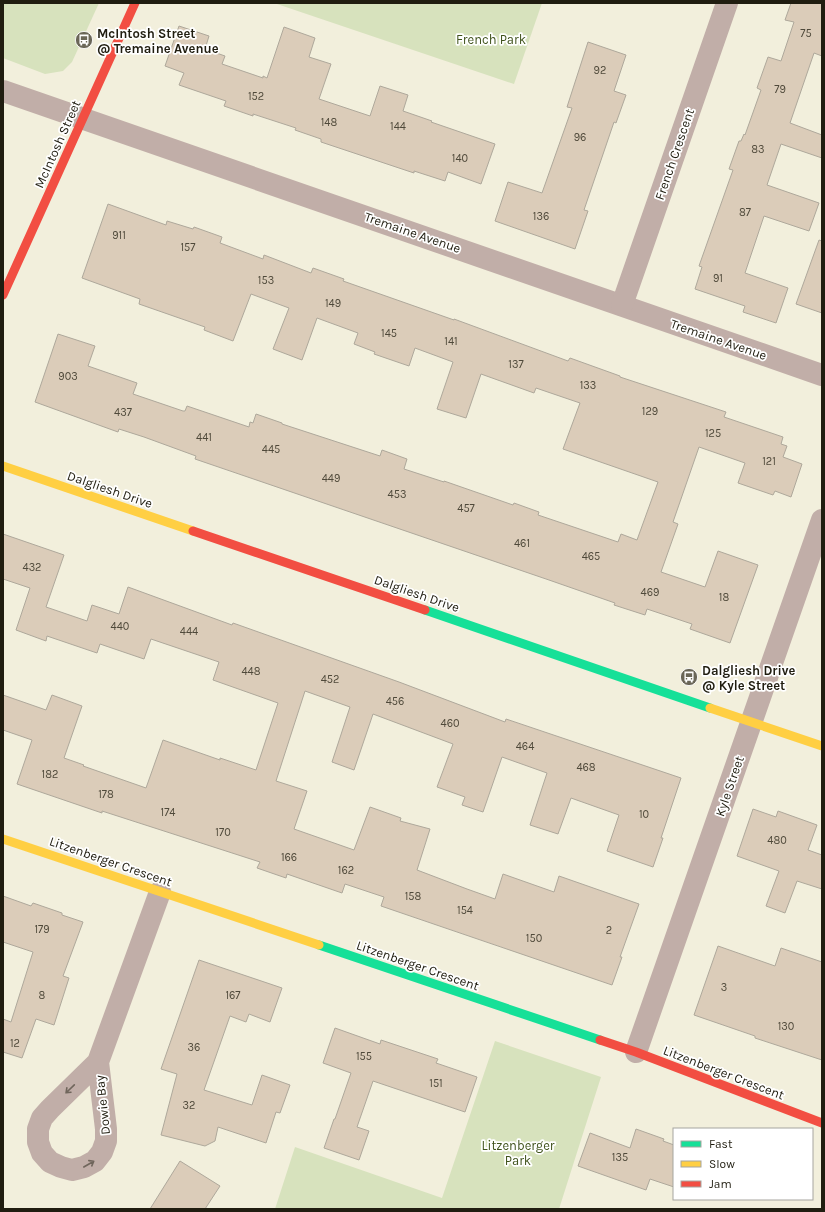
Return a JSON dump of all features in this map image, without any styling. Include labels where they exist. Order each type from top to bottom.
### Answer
[{"type":"street","name":"McIntosh Street","points":[[3,295],[135,3]]},
{"type":"street","name":"French Crescent","points":[[622,305],[727,3]]},
{"type":"street","name":"Tremaine Avenue","points":[[3,91],[822,375]]},
{"type":"street","name":"Dalgliesh Drive","points":[[3,466],[822,746]]},
{"type":"street","name":"Kyle Street","points":[[636,1052],[822,520]]},
{"type":"street","name":"Litzenberger Crescent","points":[[3,839],[636,1052],[822,1123]]},
{"type":"street","name":"Dowie Bay","points":[[98,1062],[106,1129],[106,1141],[102,1152],[95,1161],[84,1167],[72,1170],[61,1168],[50,1162],[42,1153],[38,1142],[38,1129],[42,1118],[98,1062],[160,892]]},
{"type":"green space","points":[[3,3],[99,3],[72,62],[63,71],[45,74],[3,58]]},
{"type":"green space","name":"French Park","points":[[274,3],[542,3],[514,84]]},
{"type":"green space","name":"Litzenberger Park","points":[[495,1041],[601,1077],[559,1209],[275,1209],[295,1147],[442,1198]]},
{"type":"building","points":[[791,3],[822,3],[822,56],[814,53],[790,123],[822,135],[822,158],[781,144],[767,185],[819,203],[809,231],[764,216],[745,273],[788,288],[776,323],[743,312],[745,306],[695,289],[702,267],[699,266],[733,170],[729,169],[739,141],[741,141],[744,134],[745,135],[761,90],[757,88],[768,57],[781,61],[794,22],[785,20]]},
{"type":"building","points":[[179,26],[209,36],[205,49],[225,56],[222,64],[263,78],[263,76],[267,78],[284,27],[315,38],[309,57],[331,64],[319,99],[370,116],[380,86],[408,95],[403,111],[495,144],[481,184],[448,172],[445,181],[414,171],[414,173],[321,142],[321,139],[295,130],[296,128],[224,106],[226,101],[179,85],[184,73],[165,66]]},
{"type":"building","points":[[588,42],[626,55],[614,91],[626,95],[616,123],[614,122],[584,210],[588,211],[575,249],[495,221],[508,182],[542,193],[572,108],[567,107]]},
{"type":"building","points":[[108,204],[166,225],[167,221],[193,229],[194,227],[222,237],[220,243],[263,259],[264,255],[311,273],[313,268],[344,279],[343,281],[454,319],[568,361],[570,358],[620,377],[726,412],[724,417],[783,437],[781,444],[787,446],[783,457],[802,464],[791,497],[775,491],[773,495],[738,483],[745,463],[699,447],[673,522],[678,524],[661,572],[705,587],[718,551],[758,565],[730,643],[690,629],[692,624],[647,609],[645,615],[614,605],[615,603],[195,459],[196,456],[144,437],[119,429],[118,432],[35,402],[58,334],[95,346],[88,366],[137,383],[133,394],[183,411],[185,411],[187,406],[249,427],[250,422],[253,423],[256,414],[380,456],[382,450],[407,459],[404,469],[513,505],[514,503],[539,512],[538,515],[618,542],[621,534],[637,540],[658,482],[563,449],[580,403],[536,388],[534,393],[481,374],[466,418],[437,409],[453,362],[415,348],[409,366],[374,354],[375,352],[354,344],[358,333],[317,318],[302,360],[273,349],[289,308],[251,294],[233,341],[204,330],[205,327],[139,304],[140,299],[82,278]]},
{"type":"building","points":[[819,240],[822,241],[822,313],[796,304]]},
{"type":"building","points":[[3,534],[64,555],[46,607],[87,621],[92,605],[119,614],[128,587],[232,625],[233,623],[399,682],[505,722],[506,719],[681,778],[653,867],[607,851],[619,815],[571,798],[558,834],[530,825],[547,773],[502,757],[483,812],[462,805],[465,797],[437,787],[453,744],[373,714],[354,770],[332,762],[350,707],[305,691],[276,781],[307,791],[294,829],[354,850],[370,807],[401,818],[400,821],[430,829],[417,870],[467,889],[495,899],[503,874],[554,892],[559,876],[639,904],[620,957],[622,957],[612,985],[381,906],[384,897],[345,884],[342,893],[287,874],[286,878],[257,868],[260,862],[102,811],[102,813],[17,784],[32,740],[3,730],[3,695],[46,710],[52,695],[82,706],[64,758],[146,788],[163,740],[220,760],[220,758],[256,770],[278,703],[213,680],[219,662],[151,639],[144,659],[100,644],[97,653],[47,636],[46,641],[16,630],[30,588],[3,579]]},
{"type":"building","points":[[753,809],[776,817],[778,811],[817,825],[808,850],[822,855],[822,889],[797,881],[785,913],[766,906],[779,871],[737,856]]},
{"type":"building","points":[[3,896],[31,906],[33,903],[83,922],[63,976],[69,978],[54,1025],[36,1019],[22,1058],[3,1052],[3,1019],[11,1022],[33,952],[3,942]]},
{"type":"building","points":[[718,946],[775,966],[781,948],[822,962],[822,1060],[755,1038],[755,1036],[694,1015]]},
{"type":"building","points":[[199,960],[282,988],[270,1022],[249,1014],[246,1022],[230,1016],[204,1090],[252,1105],[262,1075],[290,1085],[280,1113],[276,1112],[266,1143],[218,1127],[215,1141],[205,1146],[161,1135],[177,1074],[161,1069]]},
{"type":"building","points":[[335,1028],[380,1044],[381,1040],[438,1059],[436,1063],[477,1077],[465,1112],[373,1081],[357,1127],[369,1131],[359,1160],[324,1148],[351,1073],[323,1063]]},
{"type":"building","points":[[636,1129],[664,1139],[663,1141],[673,1145],[673,1187],[650,1179],[646,1190],[578,1166],[590,1133],[630,1148]]},
{"type":"building","points":[[180,1161],[220,1186],[205,1209],[150,1209]]},
{"type":"traffic: fast","points":[[425,610],[710,708]]},
{"type":"traffic: fast","points":[[319,945],[600,1040]]},
{"type":"traffic: slow","points":[[3,466],[193,531]]},
{"type":"traffic: slow","points":[[710,708],[822,746]]},
{"type":"traffic: slow","points":[[3,839],[319,945]]},
{"type":"traffic: jam","points":[[3,295],[135,3]]},
{"type":"traffic: jam","points":[[193,531],[425,610]]},
{"type":"traffic: jam","points":[[600,1040],[636,1052],[822,1123]]},
{"type":"place","name":"McIntosh Street @ Tremaine Avenue","points":[[84,40]]},
{"type":"place","name":"Dalgliesh Drive @ Kyle Street","points":[[689,677]]}]
